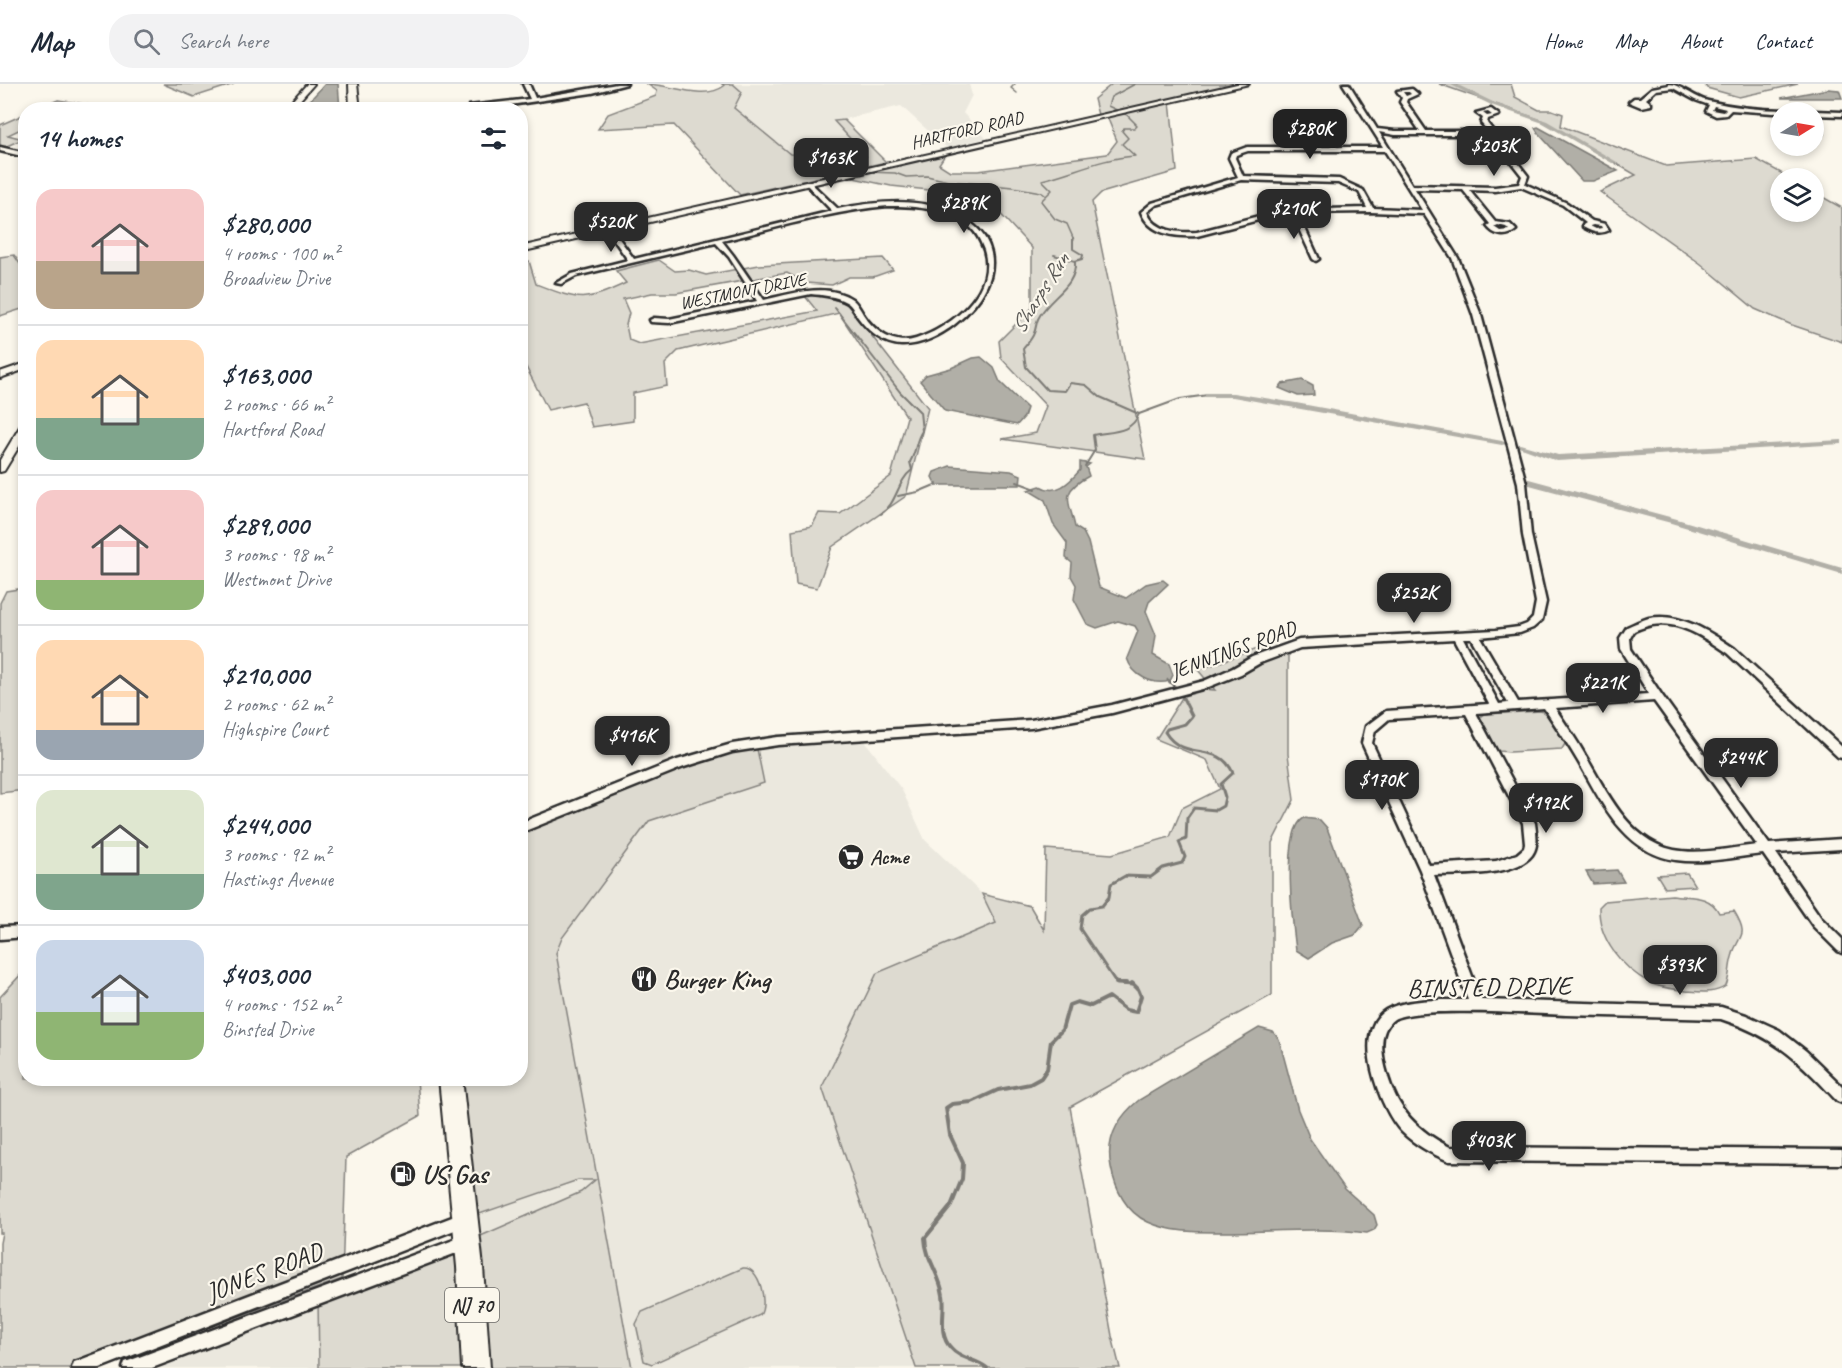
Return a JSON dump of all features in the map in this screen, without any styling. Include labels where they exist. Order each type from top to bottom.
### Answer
[{"type":"highway","points":[[353,84],[354,102]]},
{"type":"highway","name":"NJ 70","points":[[451,1086],[466,1231],[476,1368]]},
{"type":"street","points":[[526,84],[533,100]]},
{"type":"street","points":[[517,102],[592,92],[624,84]]},
{"type":"street","name":"HARTFORD ROAD","points":[[528,248],[1246,84]]},
{"type":"street","name":"JENNINGS ROAD","points":[[528,825],[681,763],[732,748],[778,741],[1030,724],[1112,709],[1206,684],[1256,660],[1299,644],[1508,632],[1530,626],[1538,620],[1541,602],[1527,535],[1522,483],[1475,309],[1457,262],[1346,84]]},
{"type":"street","points":[[294,102],[309,85]]},
{"type":"street","points":[[1641,100],[1654,89],[1673,85],[1692,97],[1712,103],[1770,110]]},
{"type":"street","points":[[1405,98],[1405,106],[1424,133]]},
{"type":"street","points":[[1712,103],[1709,111],[1716,114],[1724,114],[1730,107]]},
{"type":"street","points":[[1824,113],[1842,114]]},
{"type":"street","points":[[1486,118],[1484,123],[1490,133],[1525,176],[1522,185]]},
{"type":"street","points":[[1319,129],[1330,138],[1335,149]]},
{"type":"street","points":[[1376,130],[1490,133]]},
{"type":"street","points":[[1241,178],[1232,158],[1238,151],[1259,148],[1387,149]]},
{"type":"street","points":[[0,149],[18,152]]},
{"type":"street","points":[[1371,210],[1360,191],[1339,181],[1241,178],[1154,204],[1144,212],[1145,218],[1162,230],[1197,234],[1271,214],[1294,211],[1427,212]]},
{"type":"street","points":[[809,184],[837,212]]},
{"type":"street","points":[[1410,187],[1506,189],[1522,185],[1570,206],[1590,223]]},
{"type":"street","points":[[1465,189],[1494,224]]},
{"type":"street","name":"WESTMONT DRIVE","points":[[559,283],[574,275],[871,205],[900,204],[949,212],[967,220],[981,234],[988,252],[988,278],[982,294],[972,307],[958,320],[938,333],[917,341],[900,343],[876,334],[852,302],[811,292],[669,321],[654,320]]},
{"type":"street","points":[[1294,211],[1316,259]]},
{"type":"street","points":[[610,230],[632,261]]},
{"type":"street","points":[[717,240],[731,256],[761,301]]},
{"type":"street","points":[[0,375],[18,369]]},
{"type":"street","points":[[0,469],[18,439]]},
{"type":"street","points":[[1842,754],[1733,652],[1705,634],[1682,625],[1665,622],[1637,625],[1630,629],[1625,638],[1626,649],[1657,697],[1817,922],[1842,947]]},
{"type":"street","points":[[1474,635],[1515,706]]},
{"type":"street","points":[[1457,636],[1496,708]]},
{"type":"street","points":[[1477,1006],[1426,870],[1366,743],[1370,729],[1386,715],[1657,697]]},
{"type":"street","points":[[1547,704],[1616,816],[1644,842],[1671,855],[1688,856],[1842,844]]},
{"type":"street","points":[[1426,870],[1504,865],[1520,859],[1528,850],[1532,837],[1529,823],[1469,710]]},
{"type":"street","points":[[0,933],[18,932]]},
{"type":"street","name":"BINSTED DRIVE","points":[[1842,1096],[1800,1052],[1765,1029],[1746,1020],[1721,1013],[1477,1006],[1408,1009],[1394,1012],[1384,1019],[1378,1029],[1376,1048],[1380,1076],[1391,1106],[1405,1125],[1424,1144],[1449,1155],[1842,1157]]},
{"type":"street","name":"JONES ROAD","points":[[80,1368],[466,1231]]},
{"type":"street","name":"JONES ROAD","points":[[131,1368],[466,1231]]},
{"type":"shaded area","points":[[163,84],[234,84],[194,97]]},
{"type":"shaded area","points":[[325,84],[338,84],[339,102],[308,102]]},
{"type":"shaded area","points":[[647,84],[707,92],[724,86],[722,84],[733,84],[742,92],[734,108],[790,154],[866,156],[834,121],[844,120],[886,162],[740,195],[674,125],[598,129],[608,114],[656,96],[657,91]]},
{"type":"shaded area","points":[[733,84],[969,84],[972,95],[963,113],[986,138],[947,148],[901,106],[835,121],[867,156],[790,154],[734,108]]},
{"type":"shaded area","points":[[1112,84],[1244,84],[1170,101],[1177,171],[1101,193],[1092,202],[1145,459],[1002,439],[1036,433],[1046,406],[1001,358],[999,341],[1032,308],[1032,248],[994,207],[979,199],[957,193],[891,186],[853,178],[859,174],[945,155],[939,164],[950,171],[978,171],[1107,154],[1117,141],[1106,114],[1098,115],[1094,99]]},
{"type":"shaded area","points":[[1439,84],[1511,84],[1515,97],[1539,110],[1552,110],[1563,114],[1561,126],[1666,166],[1756,159],[1772,168],[1770,168],[1770,222],[1824,222],[1824,198],[1842,208],[1842,342],[1792,325],[1755,309],[1701,264],[1600,192],[1636,175],[1541,120]]},
{"type":"shaded area","points":[[1704,84],[1798,84],[1739,97],[1707,88]]},
{"type":"shaded area","points":[[1828,89],[1839,90],[1842,98],[1781,98]]},
{"type":"shaded area","points":[[18,117],[18,130],[8,135],[18,138],[18,141],[0,149],[0,125]]},
{"type":"shaded area","points":[[1538,127],[1618,171],[1593,181],[1582,181],[1538,133],[1535,128]]},
{"type":"shaded area","points":[[14,255],[18,261],[18,310],[0,316],[0,257]]},
{"type":"shaded area","points":[[883,258],[893,270],[873,277],[849,277],[832,285],[806,283],[787,273],[676,293],[652,293],[623,299],[629,313],[626,325],[629,340],[639,344],[817,311],[804,295],[819,295],[846,303],[928,408],[906,496],[832,547],[817,588],[796,584],[792,530],[812,526],[819,513],[840,514],[891,476],[907,417],[839,313],[678,351],[665,364],[667,386],[633,393],[633,421],[592,427],[584,402],[548,410],[528,371],[528,261],[536,284],[563,294],[581,297],[600,294],[626,283],[616,271],[659,260],[675,271],[689,270],[706,275],[759,265]]},
{"type":"shaded area","points":[[981,357],[994,368],[1000,382],[1027,408],[1024,417],[1017,425],[945,411],[920,381],[926,375]]},
{"type":"shaded area","points":[[1302,380],[1313,386],[1314,395],[1298,396],[1279,388],[1282,384]]},
{"type":"shaded area","points":[[1080,462],[1090,464],[1086,467],[1089,476],[1073,487],[1068,498],[1075,527],[1083,532],[1088,542],[1099,587],[1126,598],[1146,584],[1163,580],[1168,584],[1149,602],[1146,611],[1156,635],[1153,655],[1169,664],[1173,675],[1170,681],[1156,682],[1144,678],[1133,669],[1127,658],[1138,631],[1135,626],[1118,621],[1097,628],[1087,624],[1074,599],[1076,585],[1071,576],[1072,563],[1066,558],[1067,543],[1053,524],[1045,500],[1028,490],[1040,486],[1051,490],[1062,487],[1080,470]]},
{"type":"shaded area","points":[[950,466],[1011,471],[1021,475],[1020,485],[936,485],[932,477],[934,472]]},
{"type":"shaded area","points":[[18,589],[18,791],[0,793],[0,603],[6,591]]},
{"type":"shaded area","points":[[1262,647],[1275,652],[1288,647],[1288,754],[1294,800],[1272,843],[1272,995],[1070,1107],[1112,1336],[1120,1368],[916,1368],[822,1087],[877,973],[996,923],[982,894],[1030,906],[1044,930],[1046,849],[1112,854],[1170,837],[1182,808],[1220,789],[1207,760],[1156,739],[1188,688],[1215,690],[1198,670]]},
{"type":"shaded area","points":[[1541,711],[1553,721],[1562,734],[1565,744],[1562,749],[1499,751],[1494,747],[1480,722],[1480,717],[1484,714]]},
{"type":"shaded area","points":[[861,736],[902,790],[925,840],[982,894],[996,923],[877,973],[823,1087],[916,1368],[132,1368],[467,1242],[517,1086],[528,1086],[528,825],[732,748]]},
{"type":"shaded area","points":[[756,744],[764,783],[649,821],[562,938],[556,953],[632,1368],[319,1368],[318,1298],[467,1242],[581,1192],[595,1180],[578,1180],[465,1219],[451,1086],[528,1086],[528,825],[681,763]]},
{"type":"shaded area","points":[[1304,818],[1320,820],[1327,828],[1363,925],[1355,935],[1332,943],[1309,958],[1296,950],[1290,880],[1293,840],[1297,826]]},
{"type":"shaded area","points":[[1617,870],[1624,882],[1593,884],[1586,872]]},
{"type":"shaded area","points":[[1687,873],[1695,886],[1665,888],[1657,875]]},
{"type":"shaded area","points":[[1672,895],[1705,900],[1719,913],[1734,911],[1739,920],[1742,927],[1741,936],[1734,950],[1726,986],[1721,989],[1697,992],[1654,985],[1621,961],[1607,941],[1599,907],[1605,901]]},
{"type":"shaded area","points":[[18,978],[18,1086],[418,1086],[420,1116],[346,1157],[342,1279],[98,1368],[0,1368],[0,1243],[2,1233],[0,1233],[0,997]]},
{"type":"shaded area","points":[[1259,1028],[1273,1032],[1279,1039],[1298,1110],[1310,1139],[1345,1189],[1374,1215],[1377,1225],[1374,1230],[1367,1233],[1332,1230],[1195,1232],[1176,1230],[1157,1226],[1140,1218],[1123,1199],[1113,1175],[1110,1156],[1112,1138],[1119,1121],[1139,1100]]},
{"type":"shaded area","points":[[743,1268],[754,1273],[761,1287],[763,1303],[760,1315],[652,1364],[644,1361],[636,1324],[642,1312]]},
{"type":"waterway","points":[[1015,84],[1011,88],[1017,93]]},
{"type":"waterway","name":"Sharps Run","points":[[1074,240],[1067,224],[1055,219],[1041,201],[1052,190],[1042,180],[1100,162],[1135,156],[1122,144],[1128,138],[1122,131],[1124,128],[1134,128],[1137,125],[1127,115],[1108,106],[1111,97],[1135,84]]},
{"type":"waterway","points":[[1452,84],[1493,104],[1545,122],[1614,162]]},
{"type":"waterway","points":[[867,172],[895,173],[906,177],[927,176],[948,181],[1013,187],[1041,192],[1045,195]]},
{"type":"waterway","name":"Sharps Run","points":[[1073,238],[1073,249],[1083,255],[1082,259],[1075,261]]},
{"type":"waterway","points":[[1054,255],[1075,261]]},
{"type":"waterway","name":"Sharps Run","points":[[1075,261],[1072,278],[1043,311],[1033,335],[1023,349],[1026,367],[1047,390],[1065,391],[1070,383],[1086,385],[1100,397],[1139,414]]},
{"type":"waterway","points":[[835,308],[900,392],[920,412],[922,431],[910,462],[912,470],[881,514]]},
{"type":"waterway","points":[[1139,414],[1180,399],[1208,395]]},
{"type":"waterway","points":[[1208,395],[1233,395],[1296,405],[1502,443]]},
{"type":"waterway","name":"Sharps Run","points":[[1085,466],[1095,450],[1093,435],[1126,428],[1139,414]]},
{"type":"waterway","points":[[1520,446],[1557,458],[1842,442]]},
{"type":"waterway","points":[[1502,443],[1520,446]]},
{"type":"waterway","points":[[1525,481],[1674,521],[1842,571]]},
{"type":"waterway","points":[[1017,482],[1036,489]]},
{"type":"waterway","points":[[898,496],[918,492],[937,484]]},
{"type":"waterway","name":"Sharps Run","points":[[1116,983],[1080,929],[1082,915],[1090,908],[1102,906],[1109,897],[1111,884],[1125,876],[1151,877],[1163,868],[1182,863],[1185,857],[1179,842],[1186,839],[1187,818],[1194,808],[1216,810],[1223,806],[1225,797],[1221,784],[1233,773],[1227,763],[1219,757],[1182,747],[1165,732],[1167,729],[1185,724],[1192,716],[1180,692],[1168,680]]},
{"type":"waterway","name":"Sharps Run","points":[[1116,983],[1126,983]]},
{"type":"waterway","name":"Sharps Run","points":[[1116,983],[1134,985]]},
{"type":"waterway","name":"Sharps Run","points":[[987,1368],[955,1352],[947,1342],[943,1330],[944,1302],[941,1287],[926,1246],[925,1238],[951,1206],[962,1179],[963,1163],[950,1135],[946,1108],[952,1104],[972,1102],[998,1090],[1030,1084],[1041,1078],[1047,1069],[1051,1041],[1062,1030],[1069,1005],[1077,1002],[1091,1006],[1109,997],[1126,1010],[1136,1012],[1141,996],[1134,985]]},
{"type":"place","name":"Acme","points":[[851,857]]},
{"type":"place","name":"Burger King","points":[[644,979]]},
{"type":"place","name":"US Gas","points":[[403,1174]]}]
